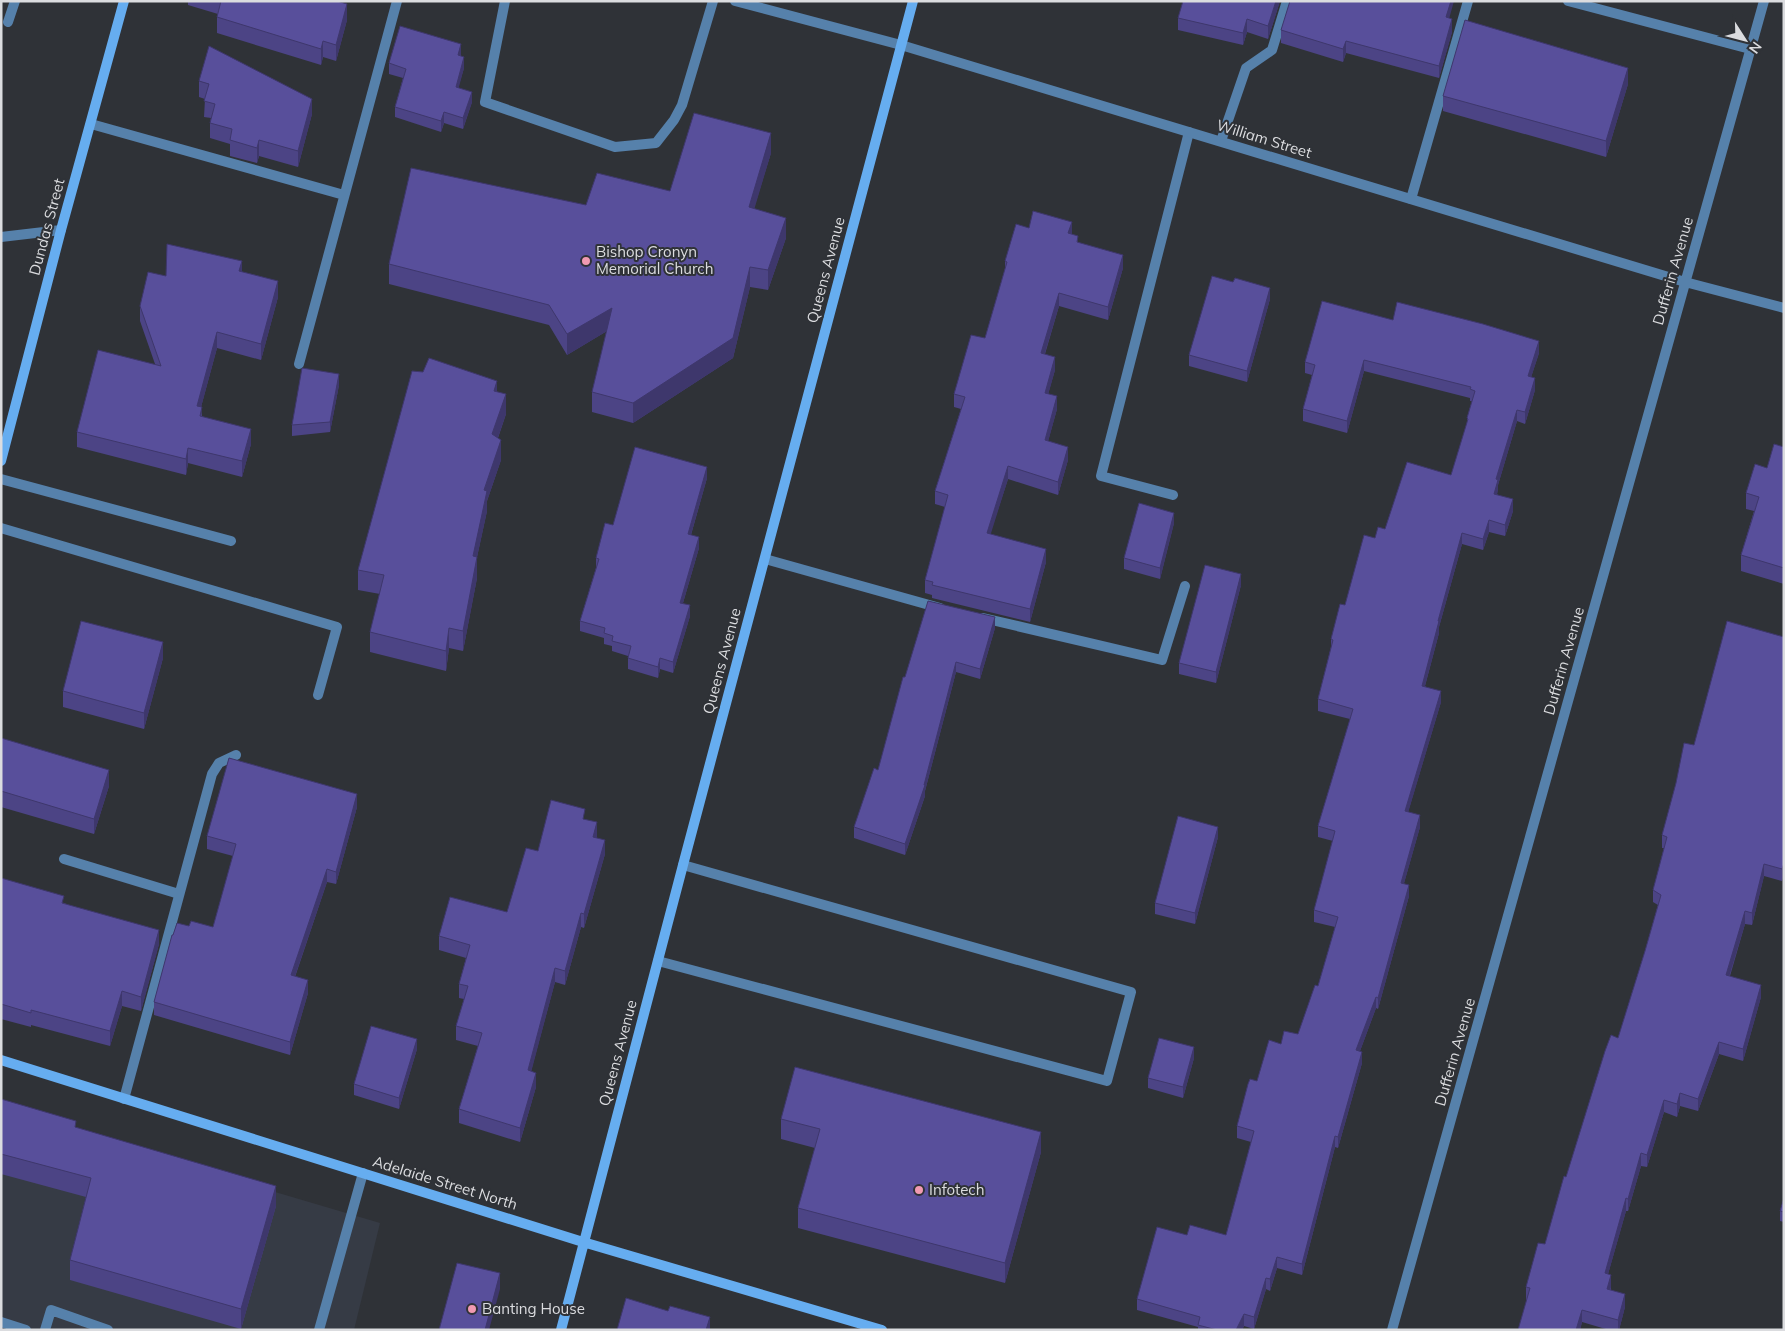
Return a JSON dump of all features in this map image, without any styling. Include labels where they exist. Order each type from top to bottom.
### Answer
[{"type":"main road","name":"Dundas Street","points":[[1,461],[61,230],[124,1]]},
{"type":"main road","name":"Queens Avenue","points":[[561,1330],[914,1]]},
{"type":"main road","name":"Adelaide Street North","points":[[1,1060],[583,1242],[882,1330]]},
{"type":"street","points":[[8,22],[14,1]]},
{"type":"street","points":[[299,364],[397,1]]},
{"type":"street","points":[[505,1],[485,102],[615,147],[656,142],[674,120],[682,106],[713,1]]},
{"type":"street","name":"William Street","points":[[735,1],[901,46],[1685,282],[1784,308]]},
{"type":"street","points":[[1221,142],[1246,68],[1272,50],[1287,1]]},
{"type":"street","points":[[1411,199],[1468,1]]},
{"type":"street","points":[[1568,1],[1750,49]]},
{"type":"street","name":"Dufferin Avenue","points":[[1392,1330],[1764,1]]},
{"type":"street","points":[[91,124],[344,195]]},
{"type":"street","points":[[1173,495],[1101,476],[1189,132]]},
{"type":"street","points":[[1,237],[61,230]]},
{"type":"street","points":[[1,479],[231,541]]},
{"type":"street","points":[[1,528],[337,627],[318,695]]},
{"type":"street","points":[[765,558],[950,610]]},
{"type":"street","points":[[969,615],[1162,660],[1185,586]]},
{"type":"street","points":[[124,1098],[212,774],[219,763],[236,755]]},
{"type":"street","points":[[64,859],[179,894]]},
{"type":"street","points":[[658,961],[1107,1081],[1131,992],[683,865]]},
{"type":"street","points":[[319,1330],[363,1173]]},
{"type":"street","points":[[45,1330],[51,1310],[108,1330]]},
{"type":"street","points":[[1,1322],[26,1330]]},
{"type":"shaded area","points":[[1,1111],[380,1223],[354,1330],[1,1330]]},
{"type":"building","points":[[221,1],[337,1],[347,4],[336,45],[323,41],[321,49],[217,17]]},
{"type":"building","points":[[1183,1],[1276,1],[1268,26],[1247,19],[1243,33],[1178,18]]},
{"type":"building","points":[[1290,1],[1451,1],[1446,17],[1452,19],[1439,66],[1346,41],[1343,49],[1281,30]]},
{"type":"building","points":[[1465,20],[1628,68],[1606,141],[1443,96]]},
{"type":"building","points":[[400,26],[461,44],[458,55],[464,57],[456,87],[472,92],[463,118],[444,112],[441,121],[395,107],[406,69],[389,63]]},
{"type":"building","points":[[209,46],[312,99],[298,151],[259,140],[257,148],[230,140],[232,129],[210,123],[215,104],[204,101],[209,84],[199,81]]},
{"type":"building","name":"Bishop Cronyn Memorial Church","points":[[694,113],[771,133],[749,207],[786,218],[768,270],[750,267],[733,338],[633,403],[592,392],[612,308],[567,334],[549,305],[389,264],[411,168],[586,205],[597,173],[670,191]]},
{"type":"building","points":[[1033,211],[1072,222],[1068,233],[1078,236],[1077,242],[1123,255],[1108,307],[1059,293],[1041,353],[1055,357],[1045,393],[1057,396],[1045,440],[1068,447],[1058,482],[1008,466],[987,533],[1046,549],[1030,609],[932,585],[933,582],[925,580],[948,495],[935,491],[965,397],[954,394],[971,335],[985,338],[1016,224],[1029,228]]},
{"type":"building","points":[[167,244],[242,261],[239,271],[278,281],[261,344],[217,332],[197,406],[202,407],[200,416],[251,429],[242,461],[188,448],[186,459],[77,432],[98,350],[161,366],[140,306],[148,272],[166,276]]},
{"type":"building","points":[[1212,276],[1233,282],[1235,278],[1270,288],[1247,371],[1189,355]]},
{"type":"building","points":[[1322,301],[1393,320],[1397,302],[1483,324],[1539,341],[1528,376],[1535,378],[1525,412],[1517,410],[1496,479],[1498,480],[1494,494],[1513,499],[1505,525],[1489,520],[1483,539],[1462,533],[1438,621],[1422,686],[1441,691],[1405,811],[1420,815],[1401,883],[1409,885],[1378,998],[1376,997],[1356,1050],[1362,1052],[1338,1137],[1335,1136],[1302,1264],[1277,1257],[1270,1279],[1266,1278],[1254,1317],[1244,1314],[1236,1330],[1217,1330],[1198,1325],[1200,1317],[1137,1299],[1157,1227],[1187,1235],[1190,1225],[1226,1235],[1254,1131],[1237,1126],[1248,1084],[1250,1079],[1257,1081],[1269,1040],[1281,1044],[1284,1031],[1298,1034],[1315,985],[1318,986],[1338,917],[1314,910],[1335,831],[1318,826],[1353,709],[1318,699],[1340,604],[1345,605],[1364,535],[1375,538],[1378,527],[1385,529],[1407,462],[1451,475],[1475,391],[1470,389],[1471,387],[1364,360],[1347,421],[1303,409],[1315,365],[1305,362]]},
{"type":"building","points":[[429,358],[497,381],[494,391],[506,394],[492,434],[501,440],[484,490],[487,491],[473,556],[477,557],[463,631],[449,628],[446,651],[370,632],[384,575],[358,570],[412,371],[423,372]]},
{"type":"building","points":[[302,368],[339,374],[330,422],[292,425]]},
{"type":"building","points":[[1774,444],[1784,447],[1784,568],[1741,555],[1759,497],[1746,493],[1755,464],[1767,468]]},
{"type":"building","points":[[635,447],[707,467],[688,534],[699,537],[680,603],[690,605],[673,662],[660,658],[658,667],[628,658],[631,646],[612,641],[613,636],[604,633],[605,628],[580,621],[599,559],[596,558],[605,523],[613,525]]},
{"type":"building","points":[[1139,503],[1174,513],[1160,568],[1124,558]]},
{"type":"building","points":[[1205,565],[1241,574],[1216,672],[1179,663]]},
{"type":"building","points":[[928,601],[995,617],[980,669],[956,662],[925,785],[905,844],[854,827],[874,768],[878,770],[903,677],[905,677]]},
{"type":"building","points":[[81,621],[163,642],[144,713],[63,691]]},
{"type":"building","points":[[1727,621],[1784,637],[1784,863],[1782,869],[1764,864],[1752,913],[1745,911],[1726,975],[1761,985],[1743,1049],[1719,1042],[1698,1099],[1680,1093],[1677,1104],[1664,1100],[1647,1155],[1641,1153],[1605,1273],[1611,1275],[1607,1289],[1625,1294],[1618,1320],[1582,1310],[1576,1330],[1518,1330],[1530,1288],[1526,1287],[1538,1243],[1545,1244],[1564,1176],[1566,1177],[1605,1051],[1611,1035],[1618,1038],[1645,951],[1661,895],[1653,890],[1667,837],[1662,835],[1676,783],[1684,743],[1694,745]]},
{"type":"building","points":[[1,738],[109,770],[94,819],[1,791]]},
{"type":"building","points":[[229,758],[357,794],[336,872],[327,869],[291,975],[308,980],[290,1042],[154,1002],[177,923],[189,926],[191,921],[213,927],[236,844],[207,836]]},
{"type":"building","points":[[551,800],[585,809],[583,819],[597,822],[593,837],[605,840],[584,914],[581,913],[565,971],[555,968],[528,1070],[536,1073],[520,1128],[459,1109],[482,1033],[456,1026],[468,986],[459,984],[470,945],[439,936],[450,897],[507,912],[526,848],[538,851]]},
{"type":"building","points":[[1178,816],[1218,827],[1195,913],[1155,903]]},
{"type":"building","points":[[1,878],[64,896],[62,903],[159,930],[141,997],[122,991],[110,1031],[31,1010],[31,1013],[1,1004]]},
{"type":"building","points":[[371,1026],[417,1039],[399,1098],[354,1084]]},
{"type":"building","points":[[1159,1038],[1194,1047],[1183,1087],[1148,1078]]},
{"type":"building","name":"Infotech","points":[[795,1067],[1041,1132],[1005,1263],[798,1208],[820,1129],[781,1119]]},
{"type":"building","points":[[1,1099],[76,1121],[75,1127],[276,1186],[241,1309],[70,1260],[91,1178],[1,1154]]},
{"type":"building","points":[[1784,1198],[1784,1212],[1780,1211]]},
{"type":"building","name":"Banting House","points":[[457,1263],[500,1273],[485,1330],[439,1330]]},
{"type":"building","points":[[626,1298],[668,1311],[670,1306],[710,1317],[706,1330],[617,1330]]},
{"type":"place","name":"Bishop Cronyn Memorial Church","points":[[586,261]]},
{"type":"place","name":"Infotech","points":[[919,1190]]},
{"type":"place","name":"Banting House","points":[[472,1309]]}]
